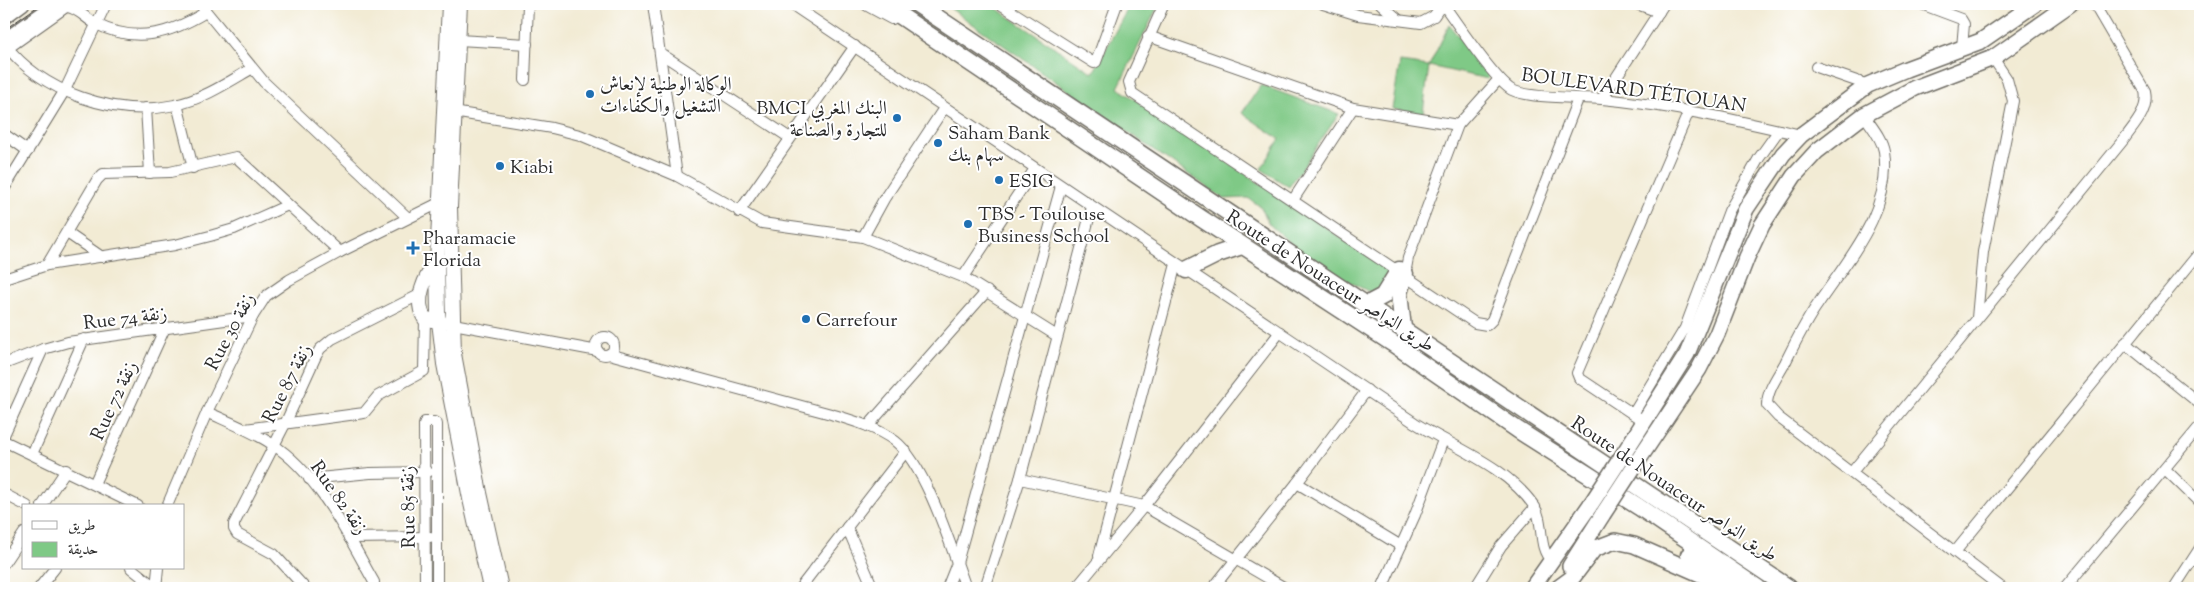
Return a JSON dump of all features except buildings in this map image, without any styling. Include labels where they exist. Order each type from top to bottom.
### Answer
[{"type":"highway","name":"Route de Nouaceur طريق النواصر","points":[[883,4],[1216,229],[1406,352],[1518,430],[1639,507],[1758,588]]},
{"type":"highway","name":"Route de Nouaceur طريق النواصر","points":[[920,5],[1299,262],[1402,328],[1528,415],[1789,588]]},
{"type":"highway","points":[[1178,270],[1210,246],[1216,229]]},
{"type":"highway","points":[[1178,270],[1227,250],[1242,246]]},
{"type":"highway","points":[[1366,305],[1383,296],[1404,267]]},
{"type":"highway","points":[[1402,328],[1399,292],[1404,267]]},
{"type":"highway","points":[[1639,507],[1675,544],[1735,588]]},
{"type":"main road","points":[[449,4],[436,262],[446,323],[454,354],[480,493],[501,588]]},
{"type":"main road","points":[[460,4],[453,112],[446,374],[470,499],[490,588]]},
{"type":"main road","points":[[868,4],[905,24],[917,27]]},
{"type":"main road","points":[[1532,588],[1621,458],[1639,418],[1687,354],[1746,210],[1783,154],[1801,135],[1868,85],[1988,36],[2035,4]]},
{"type":"main road","points":[[1558,588],[1603,514],[1699,369],[1717,334],[1747,257],[1778,199],[1794,176],[1817,151],[1864,115],[1915,88],[1993,58],[2070,4]]},
{"type":"main road","points":[[436,262],[426,278],[421,294],[421,314],[425,319],[446,323]]},
{"type":"main road","points":[[1558,588],[1573,577],[1594,549],[1615,540],[1634,545],[1735,588]]},
{"type":"street","points":[[4,18],[23,4]]},
{"type":"street","points":[[5,46],[56,4]]},
{"type":"street","points":[[4,189],[65,90],[106,4]]},
{"type":"street","points":[[525,80],[528,4]]},
{"type":"street","points":[[653,4],[677,176]]},
{"type":"street","points":[[791,4],[1034,170],[1092,207],[1178,270],[1280,332],[1443,440],[1510,480],[1535,507],[1540,516],[1545,552],[1551,560]]},
{"type":"street","points":[[1000,4],[1094,63],[1096,62],[1117,4]]},
{"type":"street","points":[[1164,4],[1129,82],[1132,93],[1293,200],[1404,267],[1475,323],[1487,325],[1492,320],[1578,99]]},
{"type":"street","points":[[1323,4],[1358,15],[1425,22],[1434,16],[1443,4]]},
{"type":"street","points":[[1381,4],[1399,20]]},
{"type":"street","name":"BOULEVARD TÉTOUAN","points":[[1443,4],[1499,79],[1506,86],[1521,93],[1578,99],[1602,99],[1689,112],[1801,135]]},
{"type":"street","points":[[1602,99],[1661,8],[1637,4]]},
{"type":"street","points":[[1921,4],[1962,19],[1964,24],[1962,48]]},
{"type":"street","points":[[1852,472],[2130,131],[2143,111],[2146,98],[2145,92],[2094,4]]},
{"type":"street","points":[[5,46],[66,7],[72,7],[96,25],[132,35],[148,35],[175,29],[203,8],[251,68],[408,217]]},
{"type":"street","points":[[1148,36],[1353,108],[1458,126]]},
{"type":"street","points":[[458,40],[527,44]]},
{"type":"street","points":[[5,46],[30,70],[65,90],[102,102],[146,108],[177,104],[214,91],[251,68]]},
{"type":"street","points":[[739,212],[855,46]]},
{"type":"street","points":[[660,53],[790,138]]},
{"type":"street","points":[[1977,318],[1983,252],[2013,101],[2007,79],[1993,58]]},
{"type":"street","points":[[1816,67],[1868,85]]},
{"type":"street","points":[[1404,267],[1458,126],[1499,79]]},
{"type":"street","points":[[177,104],[193,168]]},
{"type":"street","points":[[146,108],[150,174]]},
{"type":"street","points":[[863,237],[884,199],[944,108]]},
{"type":"street","points":[[1293,200],[1353,108]]},
{"type":"street","points":[[453,112],[552,128],[580,135],[677,176],[762,224],[863,237],[963,277],[1057,336]]},
{"type":"street","points":[[1689,112],[1577,374],[1579,378],[1639,418],[1685,328],[1729,211],[1759,158],[1779,130]]},
{"type":"street","points":[[1864,115],[1881,141],[1884,150],[1884,175],[1875,215],[1863,240],[1809,316],[1767,398],[1767,405],[1771,411],[2002,588]]},
{"type":"street","points":[[4,134],[28,151]]},
{"type":"street","points":[[47,265],[97,180],[103,174],[108,172],[150,174],[193,168],[238,158],[340,252]]},
{"type":"street","points":[[963,277],[1034,170]]},
{"type":"street","points":[[947,588],[957,563],[1061,186]]},
{"type":"street","name":"Rue 30 زنقة","points":[[168,504],[207,412],[253,316],[266,296],[275,288],[340,252],[439,203]]},
{"type":"street","points":[[4,279],[47,265],[102,257],[210,236],[288,205]]},
{"type":"street","points":[[985,588],[1020,479],[1092,207]]},
{"type":"street","points":[[67,233],[102,257]]},
{"type":"street","points":[[1954,552],[2200,252]]},
{"type":"street","points":[[1098,558],[1178,270]]},
{"type":"street","points":[[868,426],[987,291]]},
{"type":"street","name":"Rue 87 زنقة","points":[[305,588],[274,554],[237,534],[234,524],[285,424],[320,349],[332,339],[421,294]]},
{"type":"street","name":"Rue 74 زنقة","points":[[4,364],[43,349],[84,339],[164,330],[253,316]]},
{"type":"street","points":[[245,429],[364,413],[384,391],[418,375],[425,368],[425,319]]},
{"type":"street","points":[[446,323],[604,352],[868,426],[886,435],[906,451],[922,476],[966,588]]},
{"type":"street","name":"Rue 72 زنقة","points":[[94,484],[164,330]]},
{"type":"street","points":[[1076,588],[1098,558],[1144,506],[1280,332]]},
{"type":"street","points":[[32,454],[84,339]]},
{"type":"street","points":[[2125,343],[2200,404]]},
{"type":"street","points":[[4,435],[43,349]]},
{"type":"street","points":[[1213,588],[1297,484],[1366,390]]},
{"type":"street","name":"Rue 82 زنقة","points":[[207,412],[245,429],[274,445],[309,479],[328,503],[349,538],[374,582],[373,588]]},
{"type":"street","name":"Rue 85 زنقة","points":[[425,588],[424,425],[426,422],[437,423],[437,472]]},
{"type":"street","points":[[2065,588],[2200,426]]},
{"type":"street","points":[[1382,588],[1401,546],[1443,440]]},
{"type":"street","points":[[4,441],[134,504]]},
{"type":"street","points":[[800,588],[906,451]]},
{"type":"street","points":[[2165,469],[2200,503]]},
{"type":"street","points":[[43,504],[66,470]]},
{"type":"street","points":[[309,479],[370,473],[437,472],[437,588]]},
{"type":"street","points":[[1020,479],[1144,506],[1285,588]]},
{"type":"street","points":[[1297,484],[1401,546]]},
{"type":"street","points":[[4,495],[23,504]]},
{"type":"street","points":[[1475,588],[1501,546],[1535,507]]},
{"type":"street","points":[[848,527],[873,588]]},
{"type":"street","points":[[4,563],[22,536]]},
{"type":"street","points":[[349,538],[436,536]]},
{"type":"street","points":[[2174,588],[2200,548]]},
{"type":"street","points":[[38,588],[53,570]]},
{"type":"street","points":[[134,570],[156,588]]},
{"type":"street","points":[[156,588],[158,570]]},
{"type":"street","points":[[124,588],[130,588]]},
{"type":"green space","points":[[944,4],[990,4],[1093,73],[1130,4],[1159,4],[1118,88],[1392,272],[1376,295],[1315,265],[1269,224],[1261,207],[1248,198],[1224,199]]},
{"type":"green space","points":[[1449,25],[1489,74],[1488,79],[1429,66]]},
{"type":"green space","points":[[1400,62],[1429,66],[1423,113],[1392,109]]},
{"type":"green space","points":[[1261,85],[1339,114],[1289,187],[1261,169],[1280,139],[1242,113]]},
{"type":"tram line","points":[[4,30],[41,4]]},
{"type":"place","name":"الوكالة الوطنية لإنعاش التشغيل والكفاءات","points":[[590,94]]},
{"type":"place","name":"BMCI البنك المغربي للتجارة والصناعة","points":[[897,118]]},
{"type":"place","name":"Saham Bank سهام بنك","points":[[938,143]]},
{"type":"place","name":"Kiabi","points":[[500,166]]},
{"type":"place","name":"ESIG","points":[[999,180]]},
{"type":"place","name":"TBS - Toulouse Business School","points":[[968,224]]},
{"type":"place","name":"Pharamacie Florida","points":[[413,248]]},
{"type":"place","name":"Carrefour","points":[[806,319]]}]
